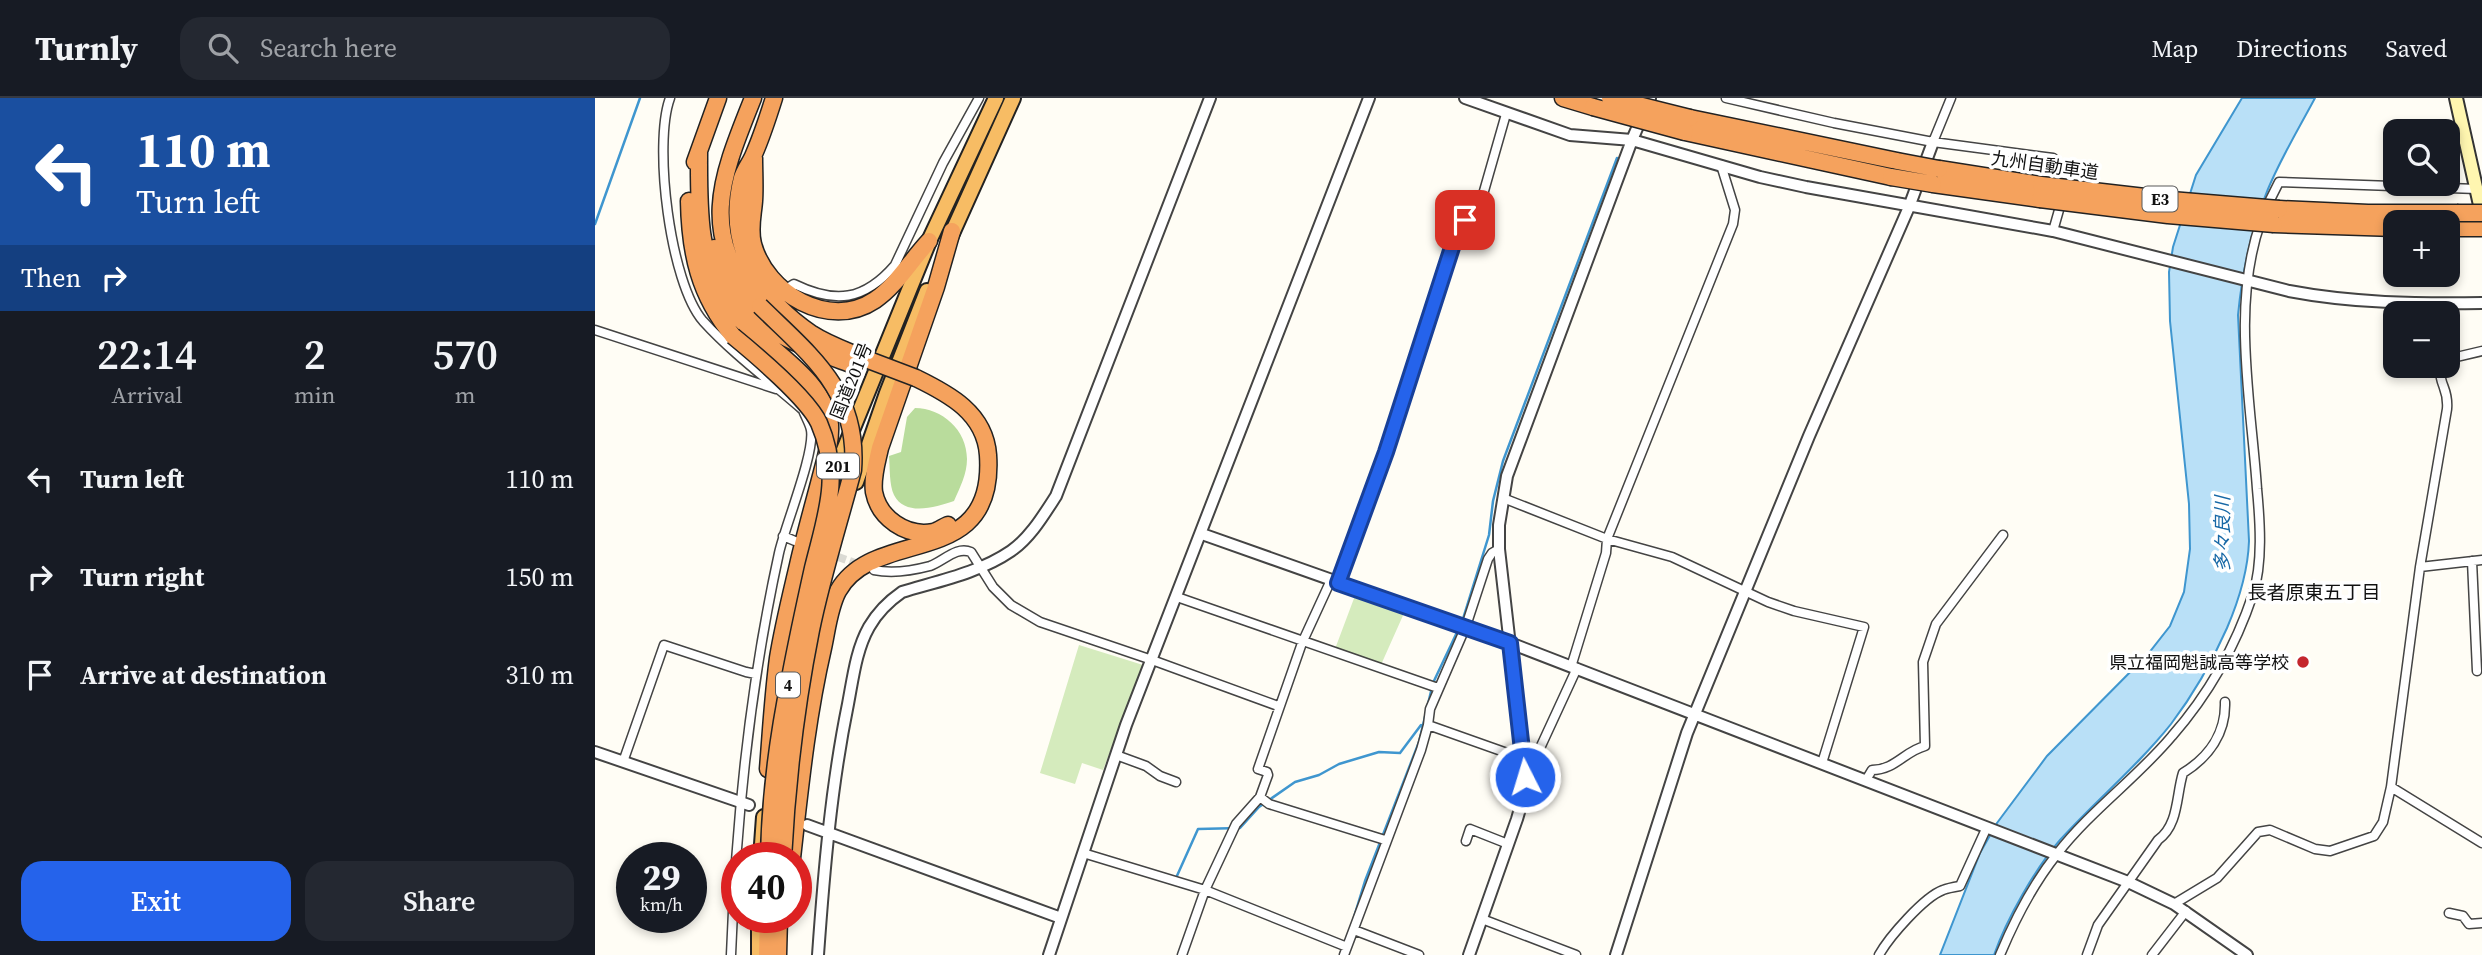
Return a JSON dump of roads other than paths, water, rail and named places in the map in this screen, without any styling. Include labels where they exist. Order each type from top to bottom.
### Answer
[{"type":"highway","points":[[717,98],[689,188],[692,245],[698,272],[707,300],[733,336],[804,402],[817,420],[826,442],[832,469],[832,521],[802,678],[789,776],[785,842]]},
{"type":"highway","points":[[753,98],[728,162],[721,194],[723,240],[741,284],[819,365],[840,396],[847,412],[853,433],[853,470],[832,521]]},
{"type":"highway","points":[[775,98],[754,155],[743,175],[738,228],[743,251],[755,277],[768,295],[813,334],[865,364]]},
{"type":"highway","name":"国道201号","points":[[762,842],[768,769],[783,668],[799,592],[826,495],[874,371],[929,241],[996,98]]},
{"type":"highway","name":"201","points":[[785,842],[791,780],[808,662],[835,549],[873,431],[912,329],[1013,98]]},
{"type":"highway","name":"九州自動車道","points":[[1563,98],[1593,107],[1687,125],[1897,161],[1936,176]]},
{"type":"highway","name":"九州自動車道","points":[[1611,98],[1756,149],[1891,177],[1936,176],[2040,192],[2171,200],[2277,216],[2383,227]]},
{"type":"highway","points":[[699,152],[700,211],[712,275],[725,301],[741,321],[811,383],[824,403],[830,425],[828,446],[798,563],[778,658],[768,769]]},
{"type":"highway","points":[[754,155],[754,202],[751,220],[753,243],[776,284],[791,297],[811,307],[830,311],[852,310],[873,302],[893,286],[911,260],[929,241]]},
{"type":"highway","points":[[699,180],[713,247],[739,300],[753,316],[787,339],[865,364],[959,401],[972,413],[988,447],[988,482],[978,507],[967,521],[948,537],[874,559],[849,577],[838,592],[815,683],[794,842]]},
{"type":"highway","name":"九州自動車道","points":[[2460,218],[2480,203]]},
{"type":"highway","name":"九州自動車道","points":[[2277,216],[2383,215]]},
{"type":"highway","name":"九州自動車道","points":[[2460,224],[2482,228]]},
{"type":"highway","points":[[914,383],[954,411],[966,423],[975,440],[979,458],[980,477],[974,495],[963,512],[950,524],[933,531],[906,529],[891,521],[880,510],[874,492],[874,475],[880,448],[953,231]]},
{"type":"highway","name":"4","points":[[769,842],[780,728],[814,565],[832,521]]},
{"type":"highway","points":[[759,933],[759,955]]},
{"type":"highway","points":[[767,955],[768,933]]},
{"type":"highway","points":[[780,955],[781,933]]},
{"type":"main road","points":[[2456,98],[2480,203]]},
{"type":"street","points":[[670,98],[663,142],[667,212],[679,266],[701,319],[803,410],[811,431],[808,456],[783,536],[767,606],[756,674],[745,804],[733,889],[731,955]]},
{"type":"street","points":[[789,287],[794,284],[817,295],[846,296],[883,278],[895,265],[943,163],[979,98]]},
{"type":"street","points":[[818,955],[827,833],[856,662],[869,626],[891,599],[902,592],[980,567],[1012,550],[1036,526],[1056,496],[1210,98]]},
{"type":"street","points":[[1049,955],[1116,755],[1369,98]]},
{"type":"street","points":[[1465,98],[1570,135],[1632,141],[1760,177],[1909,207],[2053,231],[2321,297],[2362,301],[2482,303]]},
{"type":"street","points":[[1469,955],[1524,795],[1524,758],[1499,549],[1503,498],[1514,457],[1650,98]]},
{"type":"street","points":[[1726,98],[1933,142],[2053,158],[2065,170],[2063,196],[2053,231]]},
{"type":"street","points":[[1616,955],[1695,714],[1745,590],[1909,207],[1951,98]]},
{"type":"street","points":[[1182,955],[1205,890],[1236,824],[1260,797],[1268,775],[1258,769],[1278,706],[1302,643],[1334,581],[1386,452],[1457,232],[1465,220],[1478,212],[1506,114]]},
{"type":"street","points":[[1428,726],[1535,760],[1574,667],[1606,553],[1607,539],[1733,224],[1735,210],[1721,165]]},
{"type":"street","points":[[2000,955],[2025,903],[2057,854],[2083,823],[2172,736],[2194,708],[2239,632],[2254,591],[2260,567],[2259,515],[2246,359],[2244,280],[2257,232],[2279,182],[2428,188],[2480,203]]},
{"type":"street","points":[[595,330],[782,391]]},
{"type":"street","points":[[742,358],[753,342]]},
{"type":"street","points":[[2460,356],[2482,351]]},
{"type":"street","points":[[2174,904],[2217,878],[2259,832],[2270,830],[2315,849],[2330,851],[2374,836],[2383,822],[2391,787],[2420,567],[2447,409],[2448,394],[2439,378]]},
{"type":"street","points":[[1503,498],[1607,539],[1672,557],[1794,611],[1864,627],[1822,763]]},
{"type":"street","points":[[1202,534],[1466,626],[2128,882],[2186,911],[2247,955]]},
{"type":"street","points":[[1866,780],[1872,770],[1883,770],[1902,760],[1911,750],[1925,746],[1923,662],[1935,624],[2003,535]]},
{"type":"street","points":[[783,536],[795,541]]},
{"type":"street","points":[[1083,853],[1205,890],[1346,951],[1428,726],[1430,709],[1466,626],[1487,559],[1492,552],[1499,549]]},
{"type":"street","points":[[874,570],[890,573],[932,565],[959,551],[967,550],[971,552],[993,587],[1011,605],[1040,622],[1278,706]]},
{"type":"street","points":[[2420,567],[2482,560]]},
{"type":"street","points":[[2472,561],[2477,671]]},
{"type":"street","points":[[1177,597],[1302,643],[1438,688]]},
{"type":"street","points":[[623,762],[664,645],[756,674]]},
{"type":"street","points":[[2087,955],[2098,925],[2173,825],[2183,773],[2207,755],[2215,742],[2226,719],[2225,702]]},
{"type":"street","points":[[595,752],[745,804]]},
{"type":"street","points":[[1116,755],[1146,766],[1160,776],[1176,782]]},
{"type":"street","points":[[2391,787],[2482,843]]},
{"type":"street","points":[[1260,797],[1269,804],[1385,840]]},
{"type":"street","points":[[807,825],[1061,918]]},
{"type":"street","points":[[1465,841],[1470,829],[1508,844]]},
{"type":"street","points":[[1879,955],[1928,899],[1942,890],[1960,886],[1986,829]]},
{"type":"street","points":[[2153,955],[2186,911]]},
{"type":"street","points":[[2449,913],[2463,915],[2469,924],[2482,923]]},
{"type":"street","points":[[1482,919],[1576,955]]},
{"type":"street","points":[[1354,930],[1419,955]]},
{"type":"water","name":"多々良川","points":[[2242,98],[2315,98],[2260,209],[2247,254],[2242,284],[2238,315],[2249,541],[2245,575],[2235,607],[2208,666],[2179,713],[2145,754],[2060,840],[2014,910],[1994,955],[1940,955],[1980,853],[1997,823],[2047,756],[2148,654],[2170,626],[2184,592],[2190,549],[2189,504],[2170,321],[2169,272],[2173,247],[2196,175]]},
{"type":"waterway","points":[[595,224],[640,98]]},
{"type":"waterway","points":[[1462,622],[1489,535],[1493,501],[1503,461],[1617,158]]},
{"type":"waterway","points":[[1354,917],[1365,881],[1419,742],[1433,683],[1459,628]]},
{"type":"waterway","points":[[1176,878],[1198,829],[1240,828],[1259,807],[1295,782],[1319,775],[1339,764],[1379,752],[1400,753],[1421,725]]},
{"type":"tunnel","points":[[827,553],[861,565]]},
{"type":"place","name":"県立福岡魁誠高等学校","points":[[2303,662]]},
{"type":"district","name":"長者原東五丁目","points":[[2314,592]]}]
